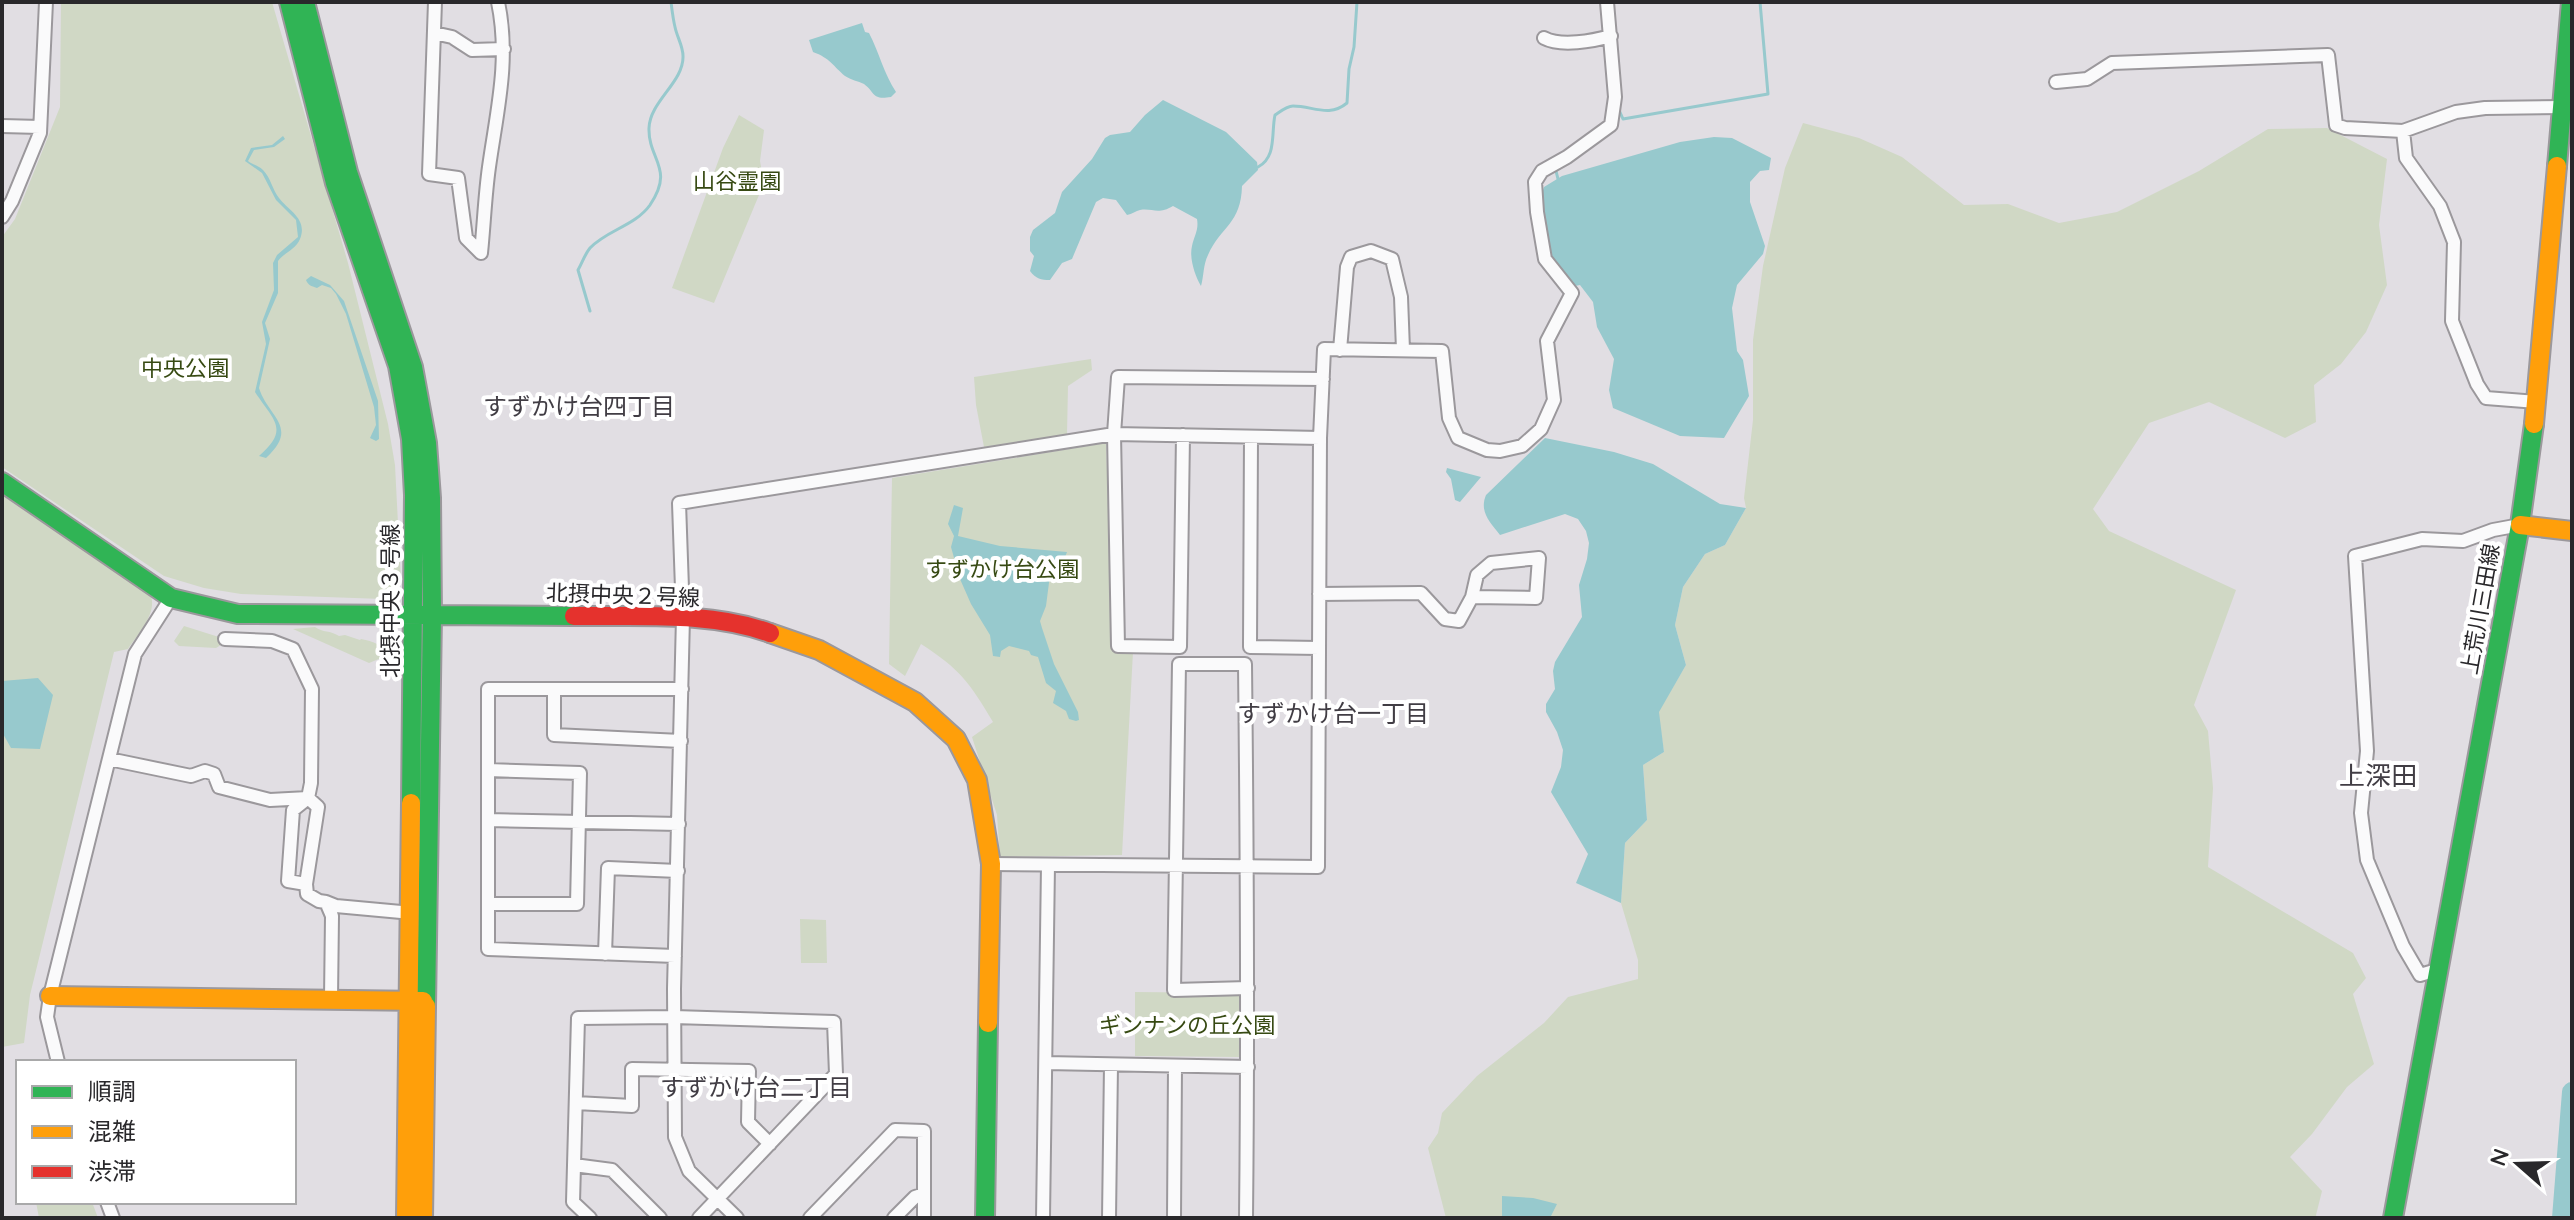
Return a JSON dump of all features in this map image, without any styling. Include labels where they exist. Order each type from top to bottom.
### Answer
[{"type":"street","points":[[2,217],[12,201],[40,127],[46,2]]},
{"type":"street","name":"北摂中央３号線","points":[[289,2],[335,183],[398,366],[411,439],[423,615],[419,1000],[423,1218]]},
{"type":"street","name":"北摂中央３号線","points":[[305,2],[348,172],[413,367],[423,410],[431,498],[423,615],[412,913],[419,1000],[406,1218]]},
{"type":"street","points":[[435,2],[429,174],[458,178],[466,238],[481,253],[488,169],[503,80],[504,49],[498,2]]},
{"type":"street","points":[[991,864],[1318,867],[1320,438],[1324,349],[1442,351],[1449,418],[1458,438],[1487,450],[1500,451],[1522,446],[1541,429],[1554,400],[1547,341],[1572,293],[1545,259],[1535,182],[1542,171],[1611,125],[1615,97],[1607,2]]},
{"type":"street","name":"上荒川三田線","points":[[2393,1218],[2520,525],[2537,402],[2571,2]]},
{"type":"street","points":[[434,33],[452,37],[472,50],[504,49]]},
{"type":"street","points":[[1544,38],[1551,42],[1597,40],[1611,36]]},
{"type":"street","points":[[2056,82],[2087,79],[2112,63],[2328,55],[2336,125],[2345,128],[2403,131],[2456,112],[2485,108],[2563,107]]},
{"type":"street","points":[[2,126],[40,127]]},
{"type":"street","points":[[2403,131],[2406,158],[2440,206],[2454,242],[2452,321],[2477,384],[2486,398],[2537,402]]},
{"type":"street","points":[[1340,350],[1347,267],[1351,257],[1371,251],[1392,259],[1401,297],[1403,350]]},
{"type":"street","points":[[1183,435],[1180,647],[1118,646],[1114,434],[1118,377],[1323,379]]},
{"type":"street","points":[[737,1218],[689,1171],[675,1137],[674,1017],[683,617],[679,503],[1114,434],[1320,438]]},
{"type":"street","points":[[1251,437],[1250,647],[1319,648]]},
{"type":"street","name":"北摂中央２号線","points":[[2,482],[171,598],[238,614],[683,617],[754,627],[819,650],[915,702],[956,739],[977,780],[991,864],[985,1218]]},
{"type":"street","points":[[2437,970],[2420,975],[2403,946],[2367,860],[2361,813],[2367,751],[2355,556],[2422,539],[2463,541],[2493,530],[2520,525],[2572,531]]},
{"type":"street","points":[[1319,594],[1421,593],[1445,619],[1459,621],[1472,597],[1477,575],[1491,563],[1539,558],[1536,598],[1472,597]]},
{"type":"street","points":[[58,1060],[47,1017],[50,996],[135,654],[171,598]]},
{"type":"street","points":[[225,639],[272,641],[293,649],[312,689],[311,783],[308,798],[293,810],[288,881],[306,884]]},
{"type":"street","points":[[1246,1218],[1248,988],[1245,664],[1179,664],[1174,990],[1248,988]]},
{"type":"street","points":[[675,956],[488,949],[488,689],[682,689]]},
{"type":"street","points":[[554,689],[554,735],[681,741]]},
{"type":"street","points":[[109,759],[191,776],[205,771],[214,774],[219,787],[270,800],[308,798],[318,807],[307,894],[336,906],[412,913]]},
{"type":"street","points":[[488,770],[580,773],[577,904],[488,904]]},
{"type":"street","points":[[488,820],[679,824]]},
{"type":"street","points":[[1043,1218],[1048,865]]},
{"type":"street","points":[[605,954],[608,868],[678,871]]},
{"type":"street","points":[[326,902],[332,916],[331,998]]},
{"type":"street","points":[[50,996],[419,1000]]},
{"type":"street","points":[[590,1218],[573,1202],[578,1018],[674,1017],[834,1022],[836,1074],[699,1218]]},
{"type":"street","points":[[1046,1063],[1248,1067]]},
{"type":"street","points":[[1109,1218],[1111,1065]]},
{"type":"street","points":[[1174,1218],[1175,1066]]},
{"type":"street","points":[[576,1103],[632,1106],[632,1069],[749,1071],[748,1122],[770,1144]]},
{"type":"street","points":[[813,1217],[895,1130],[924,1131],[924,1218]]},
{"type":"street","points":[[574,1165],[612,1170],[660,1218]]},
{"type":"street","points":[[894,1218],[915,1197],[924,1194]]},
{"type":"green space","name":"中央公園","points":[[61,2],[272,2],[348,263],[388,424],[395,465],[401,582],[383,599],[241,594],[204,588],[164,576],[2,467],[2,237],[15,219],[60,107]]},
{"type":"green space","name":"山谷霊園","points":[[739,115],[764,130],[760,161],[764,183],[714,303],[672,288],[723,148]]},
{"type":"green space","points":[[1803,123],[1859,138],[1902,157],[1964,205],[2008,204],[2059,223],[2117,212],[2199,171],[2268,129],[2327,128],[2387,159],[2379,225],[2387,285],[2366,332],[2341,364],[2314,385],[2316,422],[2285,438],[2209,402],[2149,423],[2093,509],[2109,531],[2236,590],[2194,705],[2208,731],[2213,788],[2208,867],[2353,953],[2366,978],[2353,994],[2374,1064],[2347,1087],[2312,1134],[2290,1157],[2322,1191],[2317,1218],[1446,1218],[1428,1148],[1438,1133],[1442,1113],[1477,1076],[1544,1023],[1568,997],[1638,979],[1638,960],[1621,903],[1625,843],[1647,820],[1643,765],[1664,752],[1658,712],[1686,665],[1675,625],[1683,587],[1705,554],[1725,545],[1746,508],[1744,498],[1753,420],[1753,340],[1763,266],[1785,168]]},
{"type":"green space","points":[[1091,359],[1092,370],[1068,386],[1067,434],[984,447],[974,377]]},
{"type":"green space","name":"すずかけ台公園","points":[[1106,443],[1113,650],[1133,652],[1122,855],[1000,857],[997,815],[972,737],[993,722],[963,678],[921,644],[905,676],[889,664],[892,478]]},
{"type":"green space","points":[[2,490],[148,589],[152,605],[147,620],[128,649],[114,652],[30,995],[24,1043],[2,1047]]},
{"type":"green space","points":[[184,626],[222,638],[221,645],[216,648],[179,646],[174,641]]},
{"type":"green space","points":[[315,627],[339,636],[373,642],[382,648],[386,656],[369,663],[293,629]]},
{"type":"green space","points":[[800,919],[826,920],[827,963],[801,963]]},
{"type":"green space","name":"ギンナンの丘公園","points":[[1135,992],[1239,993],[1239,1057],[1135,1056]]},
{"type":"green space","points":[[36,1204],[93,1204],[98,1218],[39,1218]]},
{"type":"water","points":[[862,23],[896,92],[891,97],[877,97],[864,84],[845,76],[813,52],[809,40]]},
{"type":"water","points":[[1163,100],[1226,132],[1257,162],[1258,170],[1242,186],[1234,217],[1208,255],[1201,286],[1191,256],[1197,219],[1173,206],[1159,211],[1140,210],[1127,215],[1116,200],[1103,198],[1096,202],[1072,259],[1062,263],[1050,280],[1034,276],[1030,271],[1034,256],[1030,251],[1033,230],[1055,213],[1062,192],[1092,159],[1105,138],[1130,132]]},
{"type":"water","points":[[283,136],[285,139],[274,147],[254,150],[248,161],[266,173],[277,195],[302,226],[298,242],[278,261],[278,293],[265,323],[270,339],[259,388],[281,430],[281,438],[266,458],[259,456],[274,439],[276,425],[255,392],[266,344],[262,322],[274,290],[273,263],[277,255],[298,237],[296,220],[276,200],[262,173],[245,161],[251,148],[272,145]]},
{"type":"water","points":[[1732,138],[1771,158],[1769,170],[1760,171],[1750,182],[1750,202],[1765,246],[1763,254],[1737,285],[1732,308],[1737,351],[1743,360],[1749,396],[1724,438],[1680,436],[1613,408],[1609,390],[1614,359],[1597,327],[1593,302],[1580,285],[1570,287],[1550,259],[1541,196],[1544,187],[1562,176],[1680,142]]},
{"type":"water","points":[[311,276],[330,285],[344,301],[378,401],[379,439],[376,441],[370,438],[376,425],[374,407],[346,314],[331,288],[322,285],[317,288],[308,283],[306,280]]},
{"type":"water","points":[[1545,438],[1614,452],[1653,464],[1720,504],[1746,508],[1725,545],[1705,554],[1683,587],[1675,625],[1686,665],[1659,712],[1664,752],[1643,765],[1647,820],[1625,843],[1621,903],[1576,883],[1588,854],[1551,792],[1561,767],[1563,750],[1546,712],[1546,704],[1555,689],[1555,662],[1582,617],[1579,585],[1587,559],[1589,543],[1586,531],[1578,519],[1565,514],[1500,535],[1484,507],[1486,495]]},
{"type":"water","points":[[1447,468],[1481,477],[1460,502],[1455,500]]},
{"type":"water","points":[[954,505],[963,508],[958,536],[1000,546],[1067,552],[1062,565],[1050,575],[1046,606],[1040,621],[1054,664],[1079,720],[1069,719],[1066,711],[1053,703],[1056,691],[1046,683],[1038,657],[1029,651],[1009,646],[1001,651],[1000,657],[993,656],[990,635],[971,604],[951,547],[954,536],[948,524]]},
{"type":"water","points":[[38,678],[53,695],[40,749],[11,748],[2,732],[2,681]]},
{"type":"water","points":[[1502,1196],[1533,1198],[1557,1204],[1550,1218],[1502,1218]]},
{"type":"waterway","points":[[590,311],[578,270],[585,256],[597,242],[644,212],[660,182],[649,128],[655,109],[678,74],[683,56],[671,2]]},
{"type":"waterway","points":[[1258,167],[1271,151],[1275,115],[1291,106],[1327,111],[1347,103],[1357,2]]},
{"type":"waterway","points":[[1619,110],[1623,119],[1768,94],[1760,2]]},
{"type":"waterway","points":[[1556,171],[1558,179]]},
{"type":"waterway","points":[[2562,1218],[2572,1092]]},
{"type":"traffic: fast","points":[[289,2],[335,183],[398,366],[411,439],[414,495],[411,803]]},
{"type":"traffic: fast","points":[[305,2],[348,172],[413,367],[427,443],[431,498],[432,615],[426,1006]]},
{"type":"traffic: fast","points":[[2557,166],[2571,2]]},
{"type":"traffic: fast","points":[[2393,1218],[2520,525],[2534,424]]},
{"type":"traffic: fast","points":[[2,482],[171,598],[238,614],[574,616]]},
{"type":"traffic: fast","points":[[985,1218],[988,1023]]},
{"type":"traffic: slow","points":[[2534,424],[2557,166]]},
{"type":"traffic: slow","points":[[2520,525],[2572,531]]},
{"type":"traffic: slow","points":[[770,633],[819,650],[915,702],[956,739],[977,780],[991,864],[988,1023]]},
{"type":"traffic: slow","points":[[406,1218],[411,803]]},
{"type":"traffic: slow","points":[[50,996],[423,1001]]},
{"type":"traffic: slow","points":[[423,1218],[426,1006]]},
{"type":"traffic: jam","points":[[574,616],[698,618],[770,633]]},
{"type":"district","name":"すずかけ台四丁目","points":[[579,406]]},
{"type":"district","name":"すずかけ台一丁目","points":[[1333,713]]},
{"type":"district","name":"上深田","points":[[2378,775]]},
{"type":"district","name":"すずかけ台二丁目","points":[[756,1087]]}]
